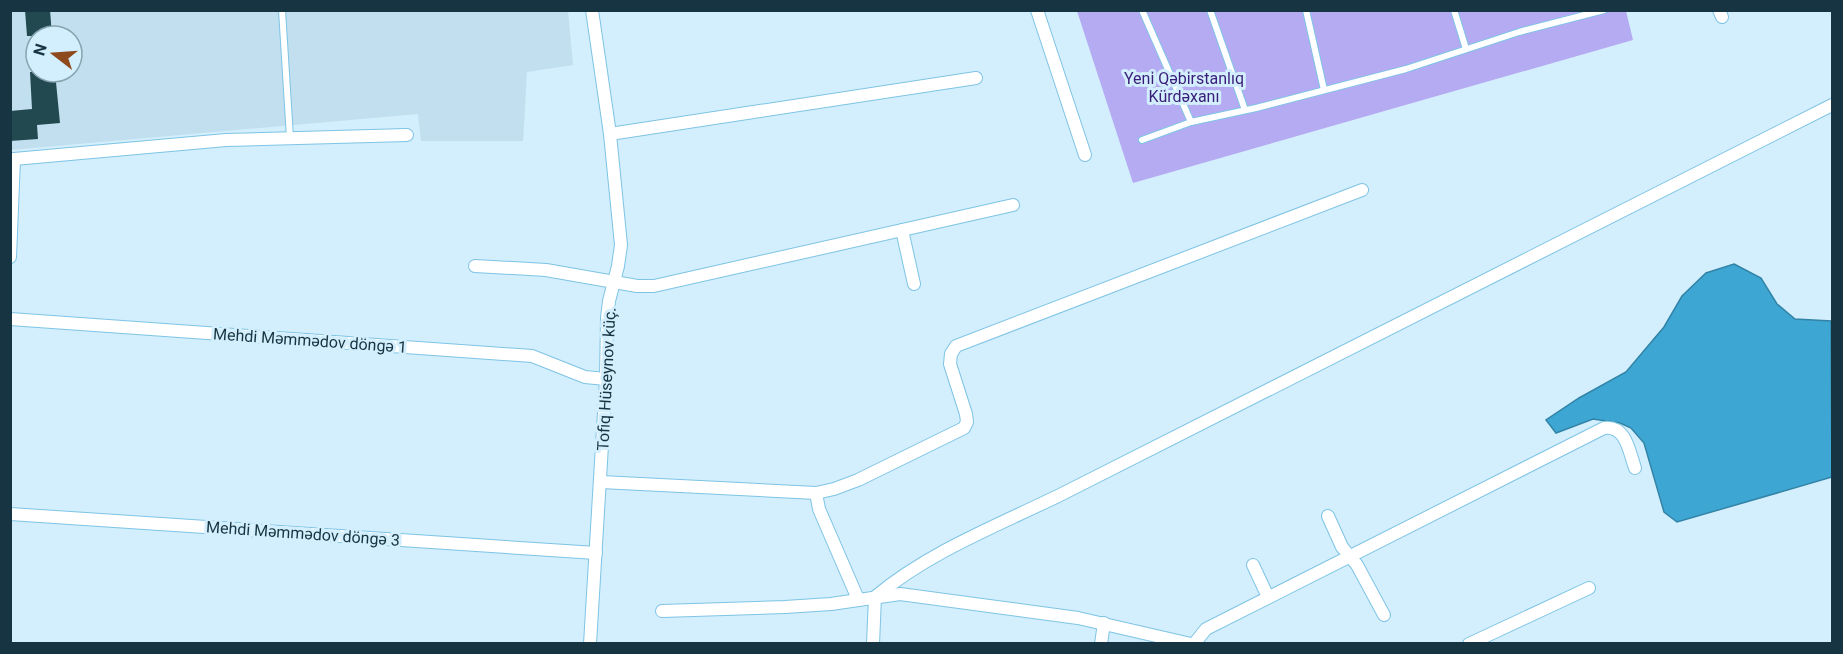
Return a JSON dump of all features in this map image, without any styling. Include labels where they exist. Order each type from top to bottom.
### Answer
[{"type":"street","name":"Tofiq Hüseynov küç.","points":[[590,644],[601,482],[607,318],[621,245],[610,134],[592,10]]},
{"type":"street","points":[[1037,10],[1085,155]]},
{"type":"street","points":[[610,134],[976,78]]},
{"type":"street","points":[[873,644],[875,597],[898,578],[929,559],[1833,105]]},
{"type":"street","points":[[10,257],[12,159],[226,140],[407,135]]},
{"type":"street","points":[[601,482],[816,493],[858,480],[964,428],[967,422],[966,414],[950,364],[951,354],[956,346],[1362,190]]},
{"type":"street","points":[[475,266],[546,270],[637,286],[654,286],[1013,205]]},
{"type":"street","points":[[902,230],[914,284]]},
{"type":"street","name":"Mehdi Məmmədov döngə 1","points":[[10,319],[532,356],[585,377],[606,379]]},
{"type":"street","points":[[662,611],[831,604],[900,594],[1104,623],[1192,644],[1206,629],[1604,428],[1618,429],[1624,437],[1635,468]]},
{"type":"street","points":[[816,493],[819,510],[858,599]]},
{"type":"street","name":"Mehdi Məmmədov döngə 3","points":[[10,514],[596,553]]},
{"type":"street","points":[[1328,516],[1342,547],[1357,565],[1384,615]]},
{"type":"street","points":[[1253,565],[1268,597]]},
{"type":"street","points":[[1469,644],[1589,588]]},
{"type":"street","points":[[1101,644],[1104,623]]},
{"type":"lane","points":[[282,10],[290,138]]},
{"type":"lane","points":[[1142,10],[1191,122]]},
{"type":"lane","points":[[1210,10],[1245,110]]},
{"type":"lane","points":[[1306,10],[1324,90]]},
{"type":"lane","points":[[1454,10],[1466,50]]},
{"type":"lane","points":[[1142,140],[1191,122],[1406,69],[1519,32],[1604,10]]},
{"type":"shaded area","points":[[11,11],[568,11],[573,65],[527,72],[523,141],[421,141],[418,114],[11,150]]},
{"type":"green space","name":"Yeni Qəbirstanlıq Kürdəxanı","points":[[1077,11],[1626,11],[1633,40],[1133,183]]},
{"type":"water","points":[[1734,264],[1761,278],[1777,304],[1795,319],[1831,321],[1832,477],[1677,522],[1664,512],[1644,443],[1631,428],[1620,423],[1593,419],[1556,433],[1546,420],[1579,398],[1626,372],[1664,327],[1682,296],[1706,273]]},
{"type":"building","points":[[25,10],[50,10],[51,24],[26,24]]},
{"type":"building","points":[[31,84],[56,84],[60,123],[37,125],[38,139],[10,141],[10,111],[32,109]]}]
